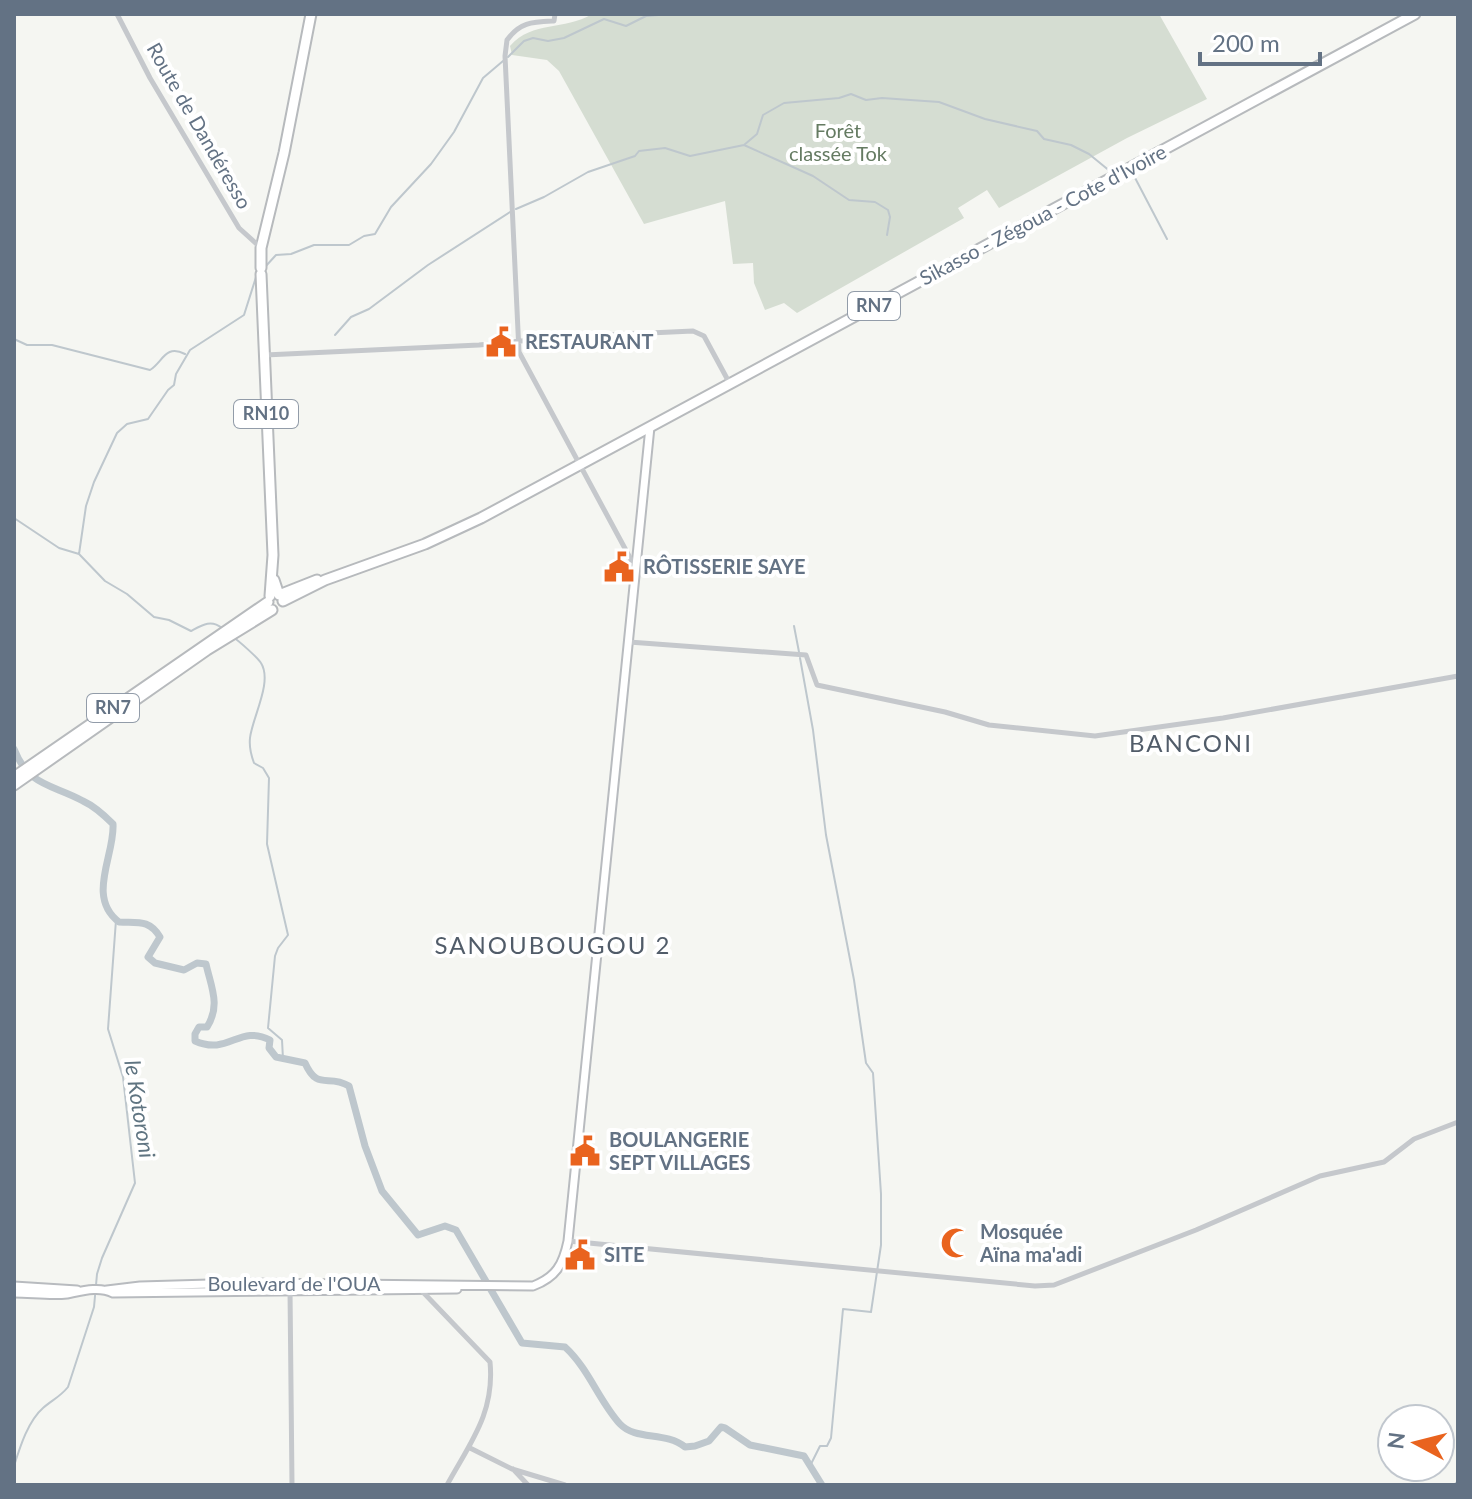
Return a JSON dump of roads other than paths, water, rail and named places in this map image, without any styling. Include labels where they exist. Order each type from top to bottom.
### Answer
[{"type":"highway","name":"RN10","points":[[274,601],[261,248],[284,153],[311,14]]},
{"type":"highway","name":"Sikasso - Zégoua - Cote d'Ivoire","points":[[274,601],[459,529],[1415,14]]},
{"type":"highway","name":"RN7","points":[[17,778],[274,601]]},
{"type":"main road","points":[[568,1241],[650,427]]},
{"type":"main road","name":"Boulevard de l'OUA","points":[[79,1290],[140,1286],[533,1286],[547,1281],[557,1272],[565,1258],[568,1241]]},
{"type":"main road","points":[[14,1286],[79,1290]]},
{"type":"main road","points":[[14,1293],[66,1294],[79,1290]]},
{"type":"street","name":"Route de Dandéresso","points":[[117,14],[150,78],[239,228],[261,248]]},
{"type":"street","points":[[555,14],[554,21],[530,21],[514,31],[507,40],[519,352],[636,569]]},
{"type":"street","points":[[264,355],[693,331],[704,336],[730,384]]},
{"type":"street","points":[[629,642],[806,655],[817,685],[932,709],[989,725],[1095,736],[1227,718],[1458,676]]},
{"type":"street","points":[[568,1241],[925,1277],[1054,1285],[1196,1230],[1320,1176],[1384,1162],[1414,1139],[1458,1122]]},
{"type":"street","points":[[420,1286],[490,1362],[492,1377],[478,1433],[447,1485]]},
{"type":"street","points":[[290,1287],[292,1485]]},
{"type":"street","points":[[470,1448],[512,1469],[565,1485]]},
{"type":"street","points":[[512,1469],[528,1485]]},
{"type":"waterway","points":[[508,57],[524,41],[564,38],[604,19],[626,26],[646,16],[671,14]]},
{"type":"waterway","points":[[265,267],[276,255],[291,254],[314,245],[349,245],[364,236],[375,234],[391,207],[431,164],[454,132],[483,78],[503,61]]},
{"type":"waterway","points":[[744,145],[757,134],[763,115],[784,103],[851,94],[866,100],[882,98],[939,102],[985,119],[1037,131],[1044,139],[1071,145],[1089,154],[1111,172]]},
{"type":"waterway","points":[[516,209],[588,172],[635,156],[639,151],[665,148],[690,156],[744,145],[813,176],[849,200],[875,202],[888,210],[887,235]]},
{"type":"waterway","points":[[1133,174],[1167,239]]},
{"type":"waterway","points":[[1118,180],[1127,177]]},
{"type":"waterway","points":[[335,335],[351,317],[369,309],[428,265],[510,212]]},
{"type":"waterway","points":[[79,554],[86,506],[117,433],[127,424],[148,419],[174,385],[176,374],[190,350],[244,315],[257,274]]},
{"type":"waterway","points":[[14,339],[27,345],[52,345],[150,370],[173,351],[185,354]]},
{"type":"waterway","points":[[14,518],[59,548],[79,554],[105,581],[127,594],[154,617],[169,620],[191,631],[210,623],[222,628]]},
{"type":"waterway","points":[[794,626],[799,652]]},
{"type":"waterway","points":[[233,637],[261,663],[264,671],[265,680],[250,745],[254,763],[263,768],[269,778],[267,844],[288,935],[275,956],[268,1028],[282,1040],[283,1059]]},
{"type":"waterway","points":[[800,658],[826,835],[854,980],[866,1063],[873,1073],[881,1194],[881,1245],[871,1312],[843,1309],[831,1438],[827,1446],[820,1446],[810,1466]]},
{"type":"waterway","points":[[14,749],[34,778],[87,803],[113,824],[104,875],[104,900],[109,912],[119,922],[142,923],[156,931],[160,937],[148,957],[155,963],[184,970],[197,963],[206,964],[214,996],[213,1011],[207,1027],[199,1027],[195,1041],[217,1045],[242,1037],[259,1036],[270,1040],[269,1048],[276,1057],[305,1063],[319,1080],[342,1082],[349,1086],[365,1146],[382,1191],[418,1235],[445,1226],[456,1230],[522,1343],[565,1347],[581,1365],[620,1424],[634,1433],[669,1439],[685,1447],[709,1441],[721,1427],[725,1428],[750,1445],[804,1456],[822,1485]]},
{"type":"waterway","name":"le Kotoroni","points":[[14,1466],[33,1420],[68,1387],[94,1307],[102,1258],[135,1183],[123,1077],[108,1029],[116,920]]},
{"type":"waterway","points":[[1454,1485],[1458,1481]]},
{"type":"place","name":"RESTAURANT","points":[[501,342]]},
{"type":"place","name":"RÔTISSERIE SAYE","points":[[619,567]]},
{"type":"place","name":"BOULANGERIE SEPT VILLAGES","points":[[585,1151]]},
{"type":"place","name":"Mosquée Aïna ma'adi","points":[[956,1243]]},
{"type":"place","name":"SITE","points":[[580,1255]]},
{"type":"district","name":"BANCONI","points":[[1191,744]]},
{"type":"district","name":"SANOUBOUGOU 2","points":[[553,946]]},
{"type":"park label","name":"Forêt classée Tok","points":[[838,142]]}]
